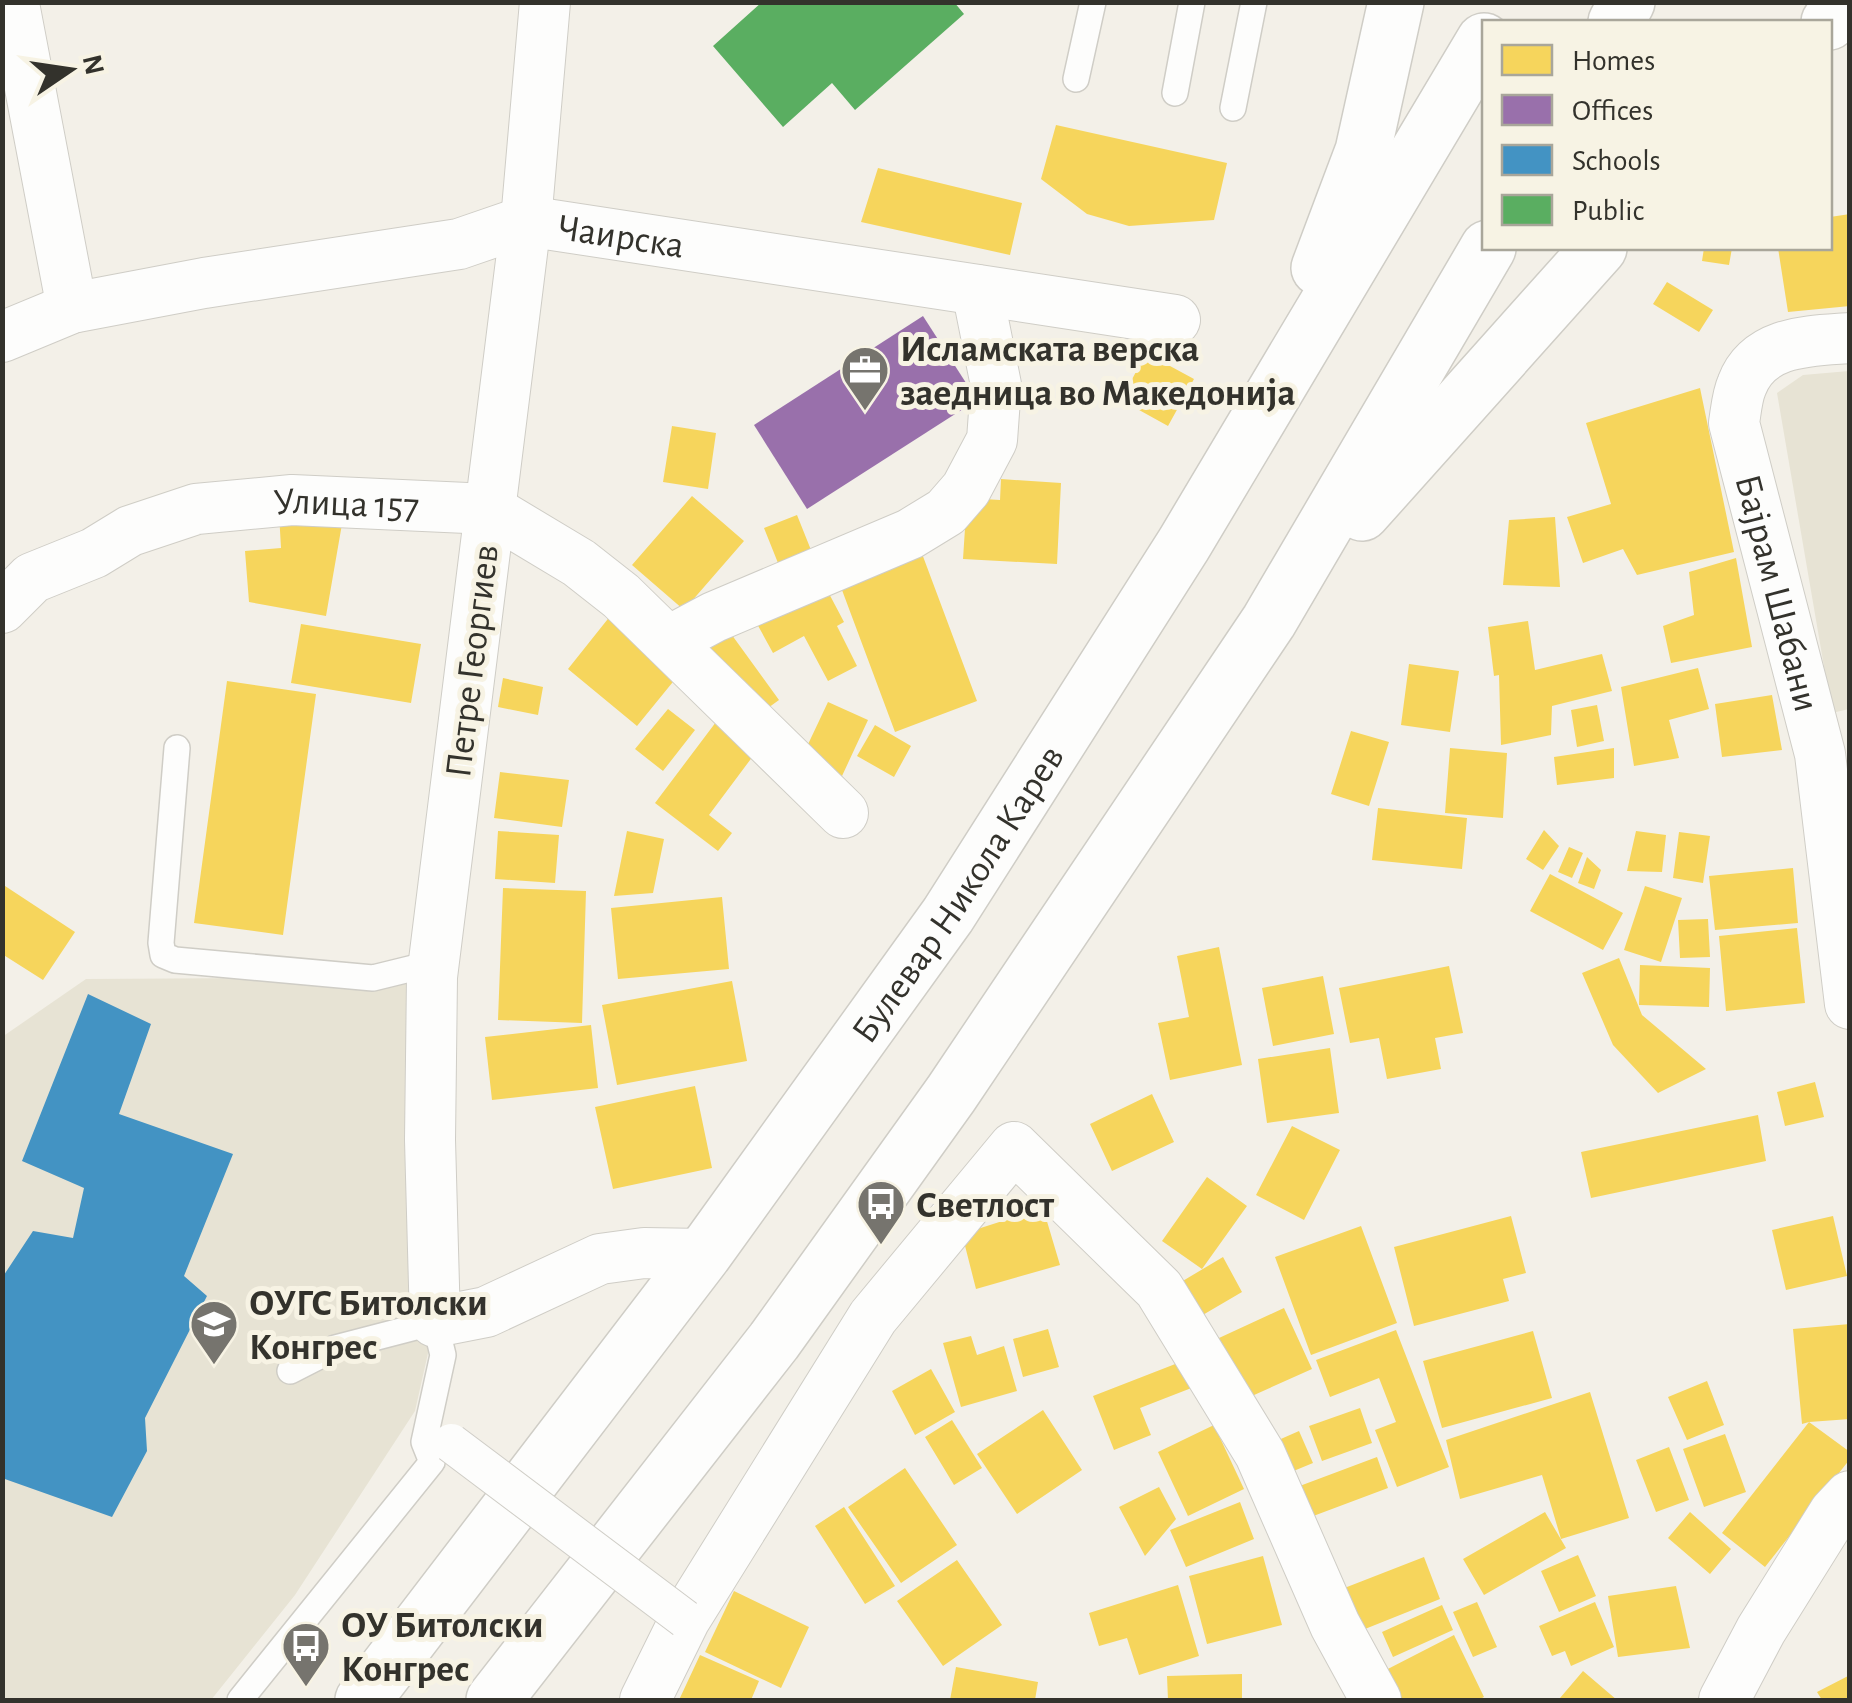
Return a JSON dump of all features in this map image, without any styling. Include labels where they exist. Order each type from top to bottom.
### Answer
[{"type":"street","name":"Петре Георгиев","points":[[435,1322],[430,1140],[434,963],[526,221],[545,2]]},
{"type":"street","points":[[1240,453],[1331,241],[1363,151],[1396,2]]},
{"type":"street","points":[[1830,20],[1850,4]]},
{"type":"street","points":[[2,13],[14,8],[72,308]]},
{"type":"street","name":"Булевар Никола Карев","points":[[363,1700],[704,1254],[948,915],[1240,453],[1482,43]]},
{"type":"street","name":"Чаирска","points":[[2,338],[72,308],[204,282],[459,244],[526,221],[1176,320]]},
{"type":"street","points":[[494,1700],[774,1341],[952,1094],[1268,622],[1487,250]]},
{"type":"street","points":[[1268,622],[1425,440],[1597,250]]},
{"type":"street","points":[[669,641],[714,616],[910,534],[946,512],[966,489],[992,440],[996,385],[978,290]]},
{"type":"street","name":"Бајрам Шабани","points":[[1850,338],[1788,342],[1753,365],[1741,386],[1734,423],[1820,754],[1850,1004]]},
{"type":"street","name":"Улица 157","points":[[2,608],[32,578],[94,552],[130,531],[196,509],[292,500],[489,508],[580,563],[621,596],[843,813]]},
{"type":"street","points":[[644,1700],[685,1619],[873,1317],[1014,1147],[1159,1289],[1260,1454],[1335,1626],[1376,1700]]},
{"type":"street","points":[[435,1322],[486,1312],[600,1259],[644,1252],[704,1254]]},
{"type":"street","points":[[451,1443],[685,1619]]},
{"type":"street","points":[[1724,1700],[1761,1630],[1834,1513],[1850,1496]]},
{"type":"lane","points":[[1076,78],[1093,2]]},
{"type":"lane","points":[[1175,92],[1192,2]]},
{"type":"lane","points":[[1233,108],[1254,2]]},
{"type":"lane","points":[[177,748],[163,955],[175,960],[373,978],[434,963]]},
{"type":"lane","points":[[240,1700],[432,1462],[424,1442],[442,1355],[435,1322],[334,1348],[290,1371]]},
{"type":"shaded area","points":[[1849,371],[1849,709],[1832,713],[1777,393],[1803,375]]},
{"type":"shaded area","name":"ОУГС Битолски Конгрес","points":[[432,977],[435,1322],[415,1411],[295,1595],[211,1700],[3,1700],[2,1037],[86,979]]},
{"type":"building: Homes","points":[[1056,125],[1227,163],[1214,220],[1129,226],[1087,214],[1041,179]]},
{"type":"building: Homes","points":[[878,168],[1022,203],[1010,255],[861,222]]},
{"type":"building: Homes","points":[[1850,214],[1850,306],[1788,312],[1778,250],[1832,250],[1832,217]]},
{"type":"building: Homes","points":[[1704,250],[1732,250],[1729,265],[1702,261]]},
{"type":"building: Homes","points":[[1667,282],[1713,310],[1699,332],[1653,304]]},
{"type":"building: Homes","points":[[1146,353],[1194,379],[1168,426],[1121,400]]},
{"type":"building: Homes","points":[[1700,388],[1734,552],[1637,575],[1623,549],[1583,563],[1567,517],[1611,504],[1586,423]]},
{"type":"building: Homes","points":[[672,426],[716,433],[708,489],[663,482]]},
{"type":"building: Homes","points":[[1001,479],[1061,483],[1057,564],[963,559],[967,498],[1000,500]]},
{"type":"building: Homes","points":[[692,496],[744,541],[684,610],[632,565]]},
{"type":"building: Homes","points":[[279,513],[342,524],[326,616],[249,602],[245,551],[281,548]]},
{"type":"building: Homes","points":[[797,515],[817,565],[784,578],[764,528]]},
{"type":"building: Homes","points":[[1555,517],[1560,587],[1503,585],[1509,520]]},
{"type":"building: Homes","points":[[921,551],[977,701],[895,732],[839,582]]},
{"type":"building: Homes","points":[[1736,558],[1752,647],[1671,663],[1663,626],[1694,615],[1689,572]]},
{"type":"building: Homes","points":[[825,586],[844,622],[837,626],[857,666],[828,681],[804,636],[773,653],[756,622]]},
{"type":"building: Homes","points":[[611,615],[681,672],[637,726],[568,669]]},
{"type":"building: Homes","points":[[1528,621],[1535,670],[1602,654],[1612,691],[1552,706],[1551,735],[1501,745],[1499,675],[1494,676],[1488,627]]},
{"type":"building: Homes","points":[[301,624],[421,644],[411,703],[291,683]]},
{"type":"building: Homes","points":[[729,631],[779,700],[754,718],[704,650]]},
{"type":"building: Homes","points":[[1409,664],[1459,671],[1450,732],[1401,725]]},
{"type":"building: Homes","points":[[1698,668],[1709,709],[1669,720],[1679,758],[1634,766],[1621,687]]},
{"type":"building: Homes","points":[[503,678],[543,687],[538,715],[498,707]]},
{"type":"building: Homes","points":[[227,681],[316,694],[283,935],[194,923]]},
{"type":"building: Homes","points":[[1772,695],[1782,750],[1722,757],[1715,704]]},
{"type":"building: Homes","points":[[828,702],[868,720],[842,776],[802,757]]},
{"type":"building: Homes","points":[[1597,705],[1604,741],[1577,747],[1571,710]]},
{"type":"building: Homes","points":[[668,709],[695,730],[663,771],[635,749]]},
{"type":"building: Homes","points":[[716,722],[756,752],[709,815],[732,833],[718,851],[655,803]]},
{"type":"building: Homes","points":[[875,725],[911,746],[894,777],[857,756]]},
{"type":"building: Homes","points":[[1351,731],[1389,742],[1369,806],[1331,794]]},
{"type":"building: Homes","points":[[1450,748],[1507,753],[1503,818],[1445,813]]},
{"type":"building: Homes","points":[[1614,748],[1614,778],[1557,785],[1554,757]]},
{"type":"building: Homes","points":[[500,772],[569,780],[562,827],[494,818]]},
{"type":"building: Homes","points":[[1378,808],[1467,818],[1462,869],[1372,860]]},
{"type":"building: Homes","points":[[1544,830],[1559,846],[1543,870],[1526,859]]},
{"type":"building: Homes","points":[[498,831],[559,835],[555,883],[495,879]]},
{"type":"building: Homes","points":[[627,831],[664,839],[653,893],[614,896]]},
{"type":"building: Homes","points":[[1636,831],[1666,835],[1662,872],[1627,871]]},
{"type":"building: Homes","points":[[1679,832],[1710,836],[1703,883],[1673,878]]},
{"type":"building: Homes","points":[[1569,847],[1583,853],[1572,878],[1558,872]]},
{"type":"building: Homes","points":[[1587,857],[1601,870],[1594,889],[1578,883]]},
{"type":"building: Homes","points":[[1793,868],[1798,923],[1715,930],[1709,876]]},
{"type":"building: Homes","points":[[1550,874],[1623,913],[1603,950],[1530,911]]},
{"type":"building: Homes","points":[[2,884],[75,932],[43,980],[2,954]]},
{"type":"building: Homes","points":[[1645,886],[1682,898],[1661,962],[1624,950]]},
{"type":"building: Homes","points":[[503,888],[586,891],[582,1023],[498,1020]]},
{"type":"building: Homes","points":[[722,897],[729,969],[618,979],[611,908]]},
{"type":"building: Homes","points":[[1708,919],[1710,957],[1680,958],[1678,920]]},
{"type":"building: Homes","points":[[1797,928],[1805,1003],[1726,1011],[1719,936]]},
{"type":"building: Homes","points":[[1219,947],[1242,1065],[1170,1080],[1158,1023],[1189,1017],[1177,956]]},
{"type":"building: Homes","points":[[1619,958],[1642,1015],[1706,1069],[1658,1093],[1613,1045],[1582,973]]},
{"type":"building: Homes","points":[[1640,965],[1710,968],[1709,1007],[1639,1005]]},
{"type":"building: Homes","points":[[1449,966],[1463,1033],[1435,1038],[1441,1069],[1387,1079],[1379,1038],[1350,1043],[1339,988]]},
{"type":"building: Homes","points":[[1323,976],[1334,1034],[1273,1046],[1262,988]]},
{"type":"building: Homes","points":[[732,981],[747,1061],[617,1085],[602,1005]]},
{"type":"building: Homes","points":[[591,1025],[598,1088],[492,1100],[485,1037]]},
{"type":"building: Homes","points":[[1330,1048],[1339,1113],[1267,1123],[1258,1059]]},
{"type":"building: Homes","points":[[1815,1082],[1824,1117],[1785,1126],[1777,1092]]},
{"type":"building: Homes","points":[[695,1086],[712,1168],[613,1189],[595,1107]]},
{"type":"building: Homes","points":[[1152,1094],[1174,1142],[1112,1171],[1090,1124]]},
{"type":"building: Homes","points":[[1758,1115],[1766,1161],[1591,1198],[1581,1152]]},
{"type":"building: Homes","points":[[1292,1126],[1340,1150],[1304,1220],[1256,1195]]},
{"type":"building: Homes","points":[[1207,1177],[1247,1206],[1202,1269],[1162,1241]]},
{"type":"building: Homes","points":[[1043,1208],[1060,1265],[976,1289],[962,1234]]},
{"type":"building: Homes","points":[[1511,1216],[1526,1273],[1503,1279],[1509,1301],[1414,1326],[1394,1247]]},
{"type":"building: Homes","points":[[1833,1216],[1847,1276],[1786,1290],[1772,1230]]},
{"type":"building: Homes","points":[[1361,1226],[1397,1323],[1311,1355],[1275,1257]]},
{"type":"building: Homes","points":[[1223,1257],[1242,1292],[1201,1316],[1181,1282]]},
{"type":"building: Homes","points":[[1284,1308],[1312,1369],[1234,1404],[1206,1344]]},
{"type":"building: Homes","points":[[1850,1324],[1850,1419],[1802,1424],[1793,1329]]},
{"type":"building: Homes","points":[[1048,1329],[1059,1367],[1023,1377],[1013,1339]]},
{"type":"building: Homes","points":[[1396,1330],[1449,1467],[1397,1487],[1375,1430],[1396,1422],[1379,1378],[1330,1397],[1316,1360]]},
{"type":"building: Homes","points":[[1533,1331],[1552,1398],[1442,1428],[1423,1361]]},
{"type":"building: Homes","points":[[971,1336],[977,1355],[1004,1346],[1017,1391],[961,1407],[943,1343]]},
{"type":"building: Homes","points":[[1183,1361],[1194,1387],[1140,1408],[1151,1435],[1114,1450],[1093,1396]]},
{"type":"building: Homes","points":[[931,1369],[955,1412],[915,1435],[892,1391]]},
{"type":"building: Homes","points":[[1707,1381],[1724,1425],[1687,1440],[1668,1397]]},
{"type":"building: Homes","points":[[1590,1392],[1629,1518],[1561,1539],[1542,1475],[1460,1499],[1446,1440]]},
{"type":"building: Homes","points":[[1360,1408],[1372,1443],[1322,1461],[1309,1426]]},
{"type":"building: Homes","points":[[1043,1410],[1082,1470],[1017,1514],[977,1454]]},
{"type":"building: Homes","points":[[952,1420],[982,1468],[954,1485],[925,1437]]},
{"type":"building: Homes","points":[[1809,1422],[1850,1452],[1850,1459],[1765,1567],[1722,1533]]},
{"type":"building: Homes","points":[[1214,1425],[1244,1489],[1188,1516],[1158,1452]]},
{"type":"building: Homes","points":[[1299,1431],[1313,1463],[1279,1477],[1265,1446]]},
{"type":"building: Homes","points":[[1725,1434],[1746,1492],[1704,1507],[1683,1449]]},
{"type":"building: Homes","points":[[1669,1447],[1689,1500],[1656,1512],[1636,1460]]},
{"type":"building: Homes","points":[[1377,1457],[1388,1488],[1300,1521],[1289,1490]]},
{"type":"building: Homes","points":[[905,1468],[957,1545],[901,1583],[848,1507]]},
{"type":"building: Homes","points":[[1159,1487],[1176,1519],[1145,1556],[1119,1507]]},
{"type":"building: Homes","points":[[1240,1502],[1254,1539],[1186,1567],[1170,1530]]},
{"type":"building: Homes","points":[[844,1507],[895,1586],[865,1604],[815,1526]]},
{"type":"building: Homes","points":[[1545,1512],[1566,1548],[1484,1595],[1463,1559]]},
{"type":"building: Homes","points":[[1690,1512],[1731,1549],[1710,1574],[1668,1538]]},
{"type":"building: Homes","points":[[1578,1555],[1596,1596],[1559,1612],[1541,1571]]},
{"type":"building: Homes","points":[[1263,1556],[1282,1625],[1207,1644],[1189,1576]]},
{"type":"building: Homes","points":[[1424,1557],[1440,1599],[1345,1637],[1329,1594]]},
{"type":"building: Homes","points":[[957,1560],[1002,1625],[943,1666],[897,1601]]},
{"type":"building: Homes","points":[[1178,1585],[1199,1656],[1139,1675],[1127,1638],[1099,1646],[1089,1613]]},
{"type":"building: Homes","points":[[1676,1586],[1690,1648],[1618,1657],[1608,1596]]},
{"type":"building: Homes","points":[[734,1591],[809,1627],[781,1688],[705,1652]]},
{"type":"building: Homes","points":[[1477,1602],[1497,1647],[1473,1657],[1453,1612]]},
{"type":"building: Homes","points":[[1595,1602],[1614,1647],[1571,1666],[1565,1651],[1552,1656],[1539,1626]]},
{"type":"building: Homes","points":[[1442,1605],[1453,1630],[1393,1657],[1382,1632]]},
{"type":"building: Homes","points":[[1454,1635],[1484,1697],[1394,1700],[1380,1673]]},
{"type":"building: Homes","points":[[700,1655],[759,1681],[751,1700],[679,1700]]},
{"type":"building: Homes","points":[[956,1667],[1038,1682],[1035,1700],[950,1700]]},
{"type":"building: Homes","points":[[1583,1671],[1617,1700],[1562,1700]]},
{"type":"building: Homes","points":[[1242,1674],[1242,1700],[1168,1700],[1167,1676]]},
{"type":"building: Homes","points":[[1850,1675],[1850,1700],[1822,1700],[1817,1692]]},
{"type":"building: Offices","name":"Исламската верска заедница во Македонија","points":[[923,316],[977,400],[807,509],[754,425]]},
{"type":"building: Schools","points":[[88,994],[151,1024],[119,1114],[233,1154],[184,1276],[207,1296],[145,1418],[147,1451],[112,1517],[2,1478],[2,1278],[33,1231],[73,1238],[84,1188],[22,1161]]},
{"type":"building: Public","points":[[762,2],[954,2],[964,14],[855,110],[832,83],[783,127],[713,46]]},
{"type":"place","name":"Исламската верска заедница во Македонија","points":[[865,412]]},
{"type":"place","name":"Светлост","points":[[881,1246]]},
{"type":"place","name":"ОУГС Битолски Конгрес","points":[[214,1366]]},
{"type":"place","name":"ОУ Битолски Конгрес","points":[[306,1688]]}]
